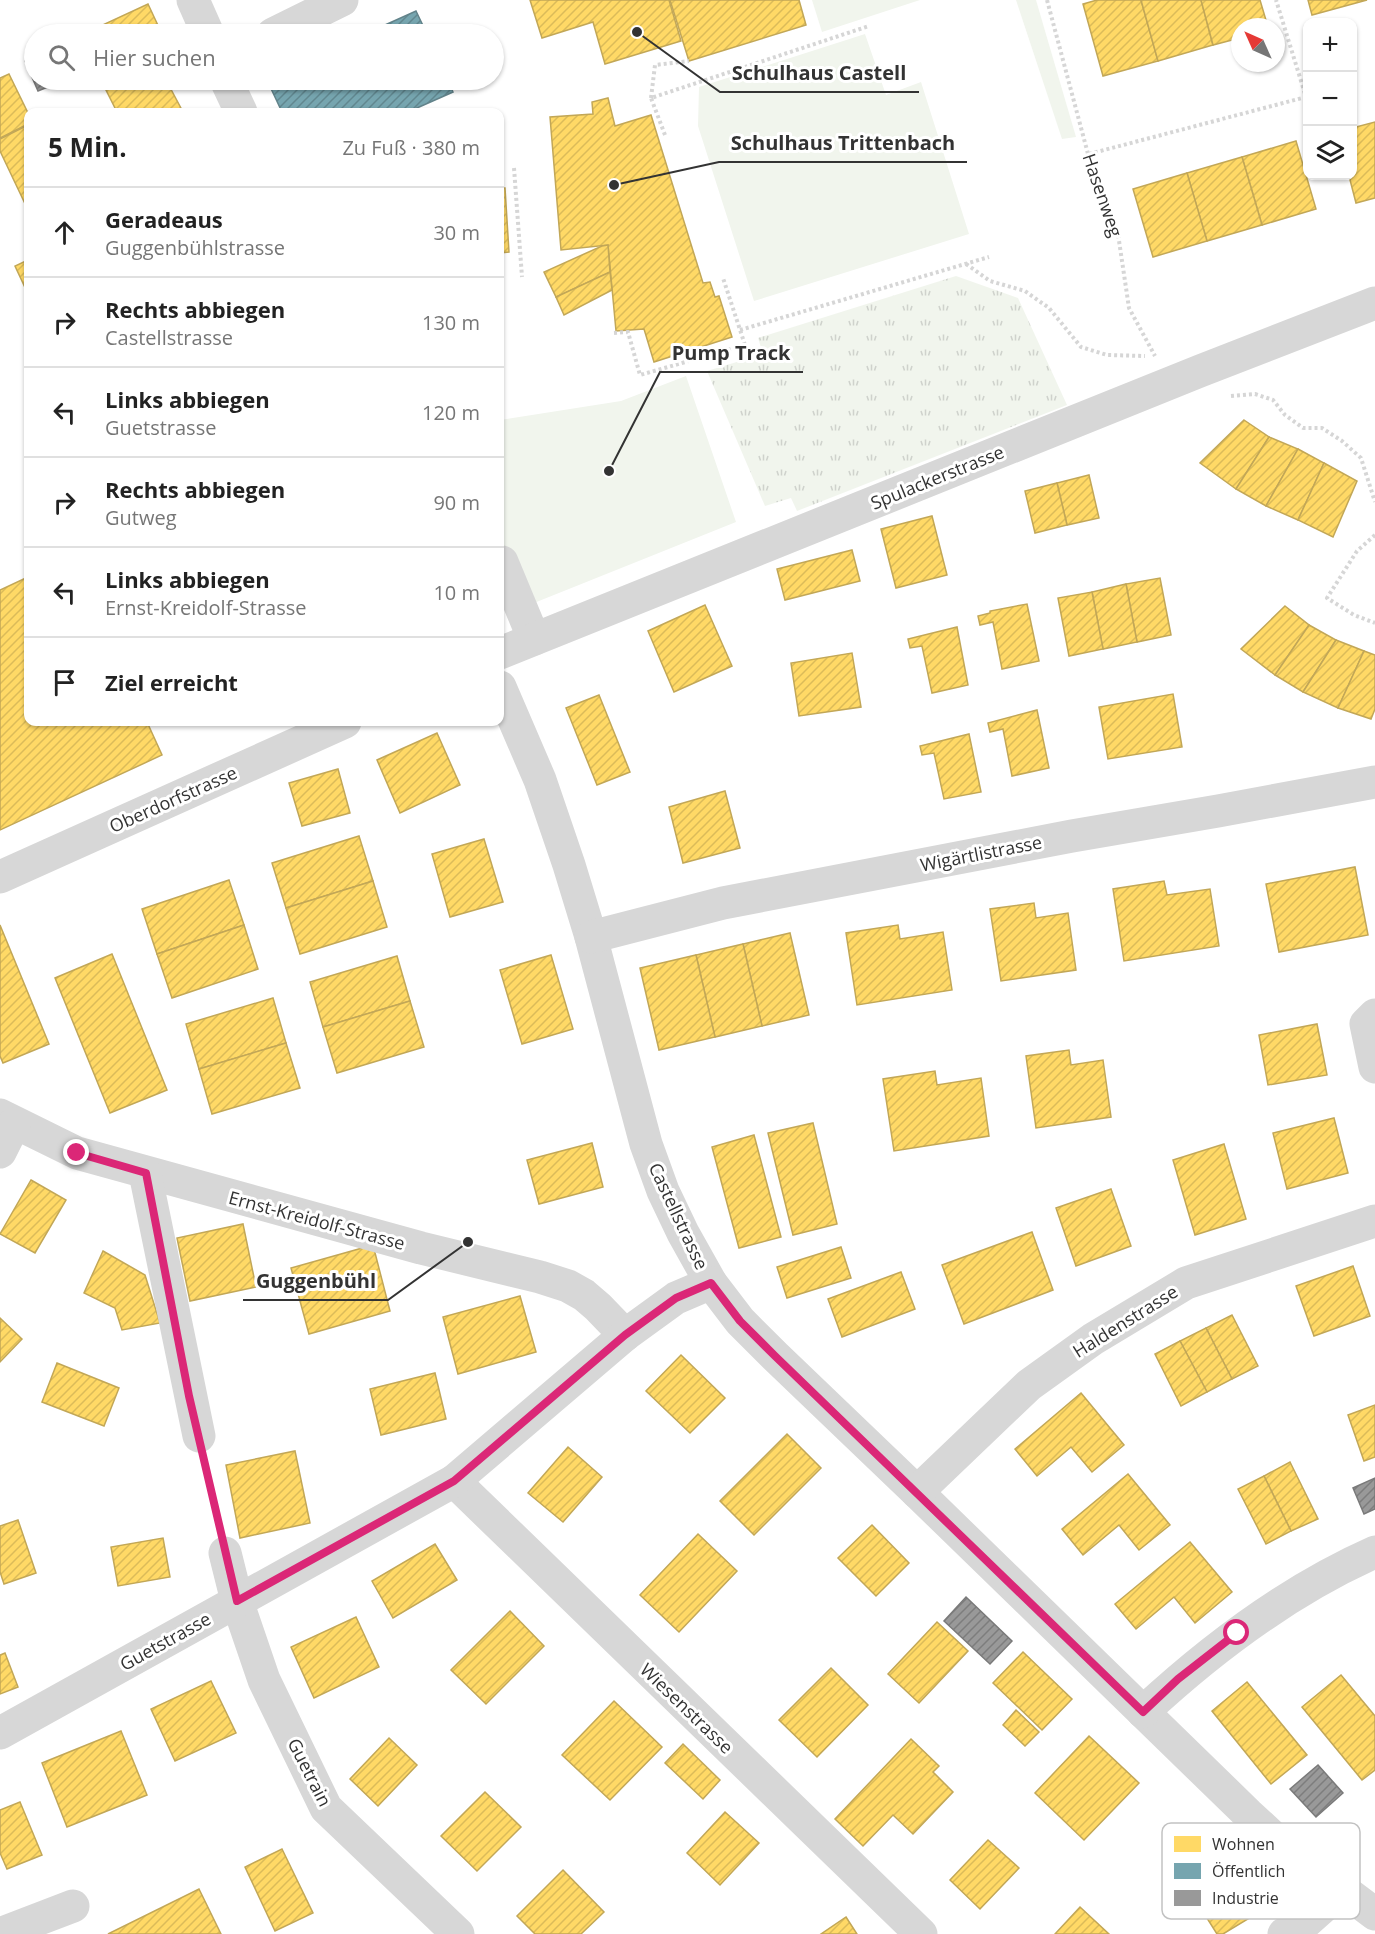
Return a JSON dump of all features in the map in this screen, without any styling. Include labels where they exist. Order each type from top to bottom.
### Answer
[{"type":"street","points":[[193,0],[204,24]]},
{"type":"street","points":[[293,24],[342,0]]},
{"type":"street","points":[[231,90],[239,108]]},
{"type":"street","name":"Spulackerstrasse","points":[[504,651],[1200,371],[1375,303]]},
{"type":"street","points":[[504,567],[534,639]]},
{"type":"street","name":"Castellstrasse","points":[[504,696],[540,780],[569,865],[591,937],[646,1144],[668,1201],[711,1283],[740,1321],[775,1356],[1258,1823]]},
{"type":"street","name":"Oberdorfstrasse","points":[[0,877],[336,726]]},
{"type":"street","name":"Wigärtlistrasse","points":[[591,937],[723,903],[1061,838],[1375,782]]},
{"type":"street","points":[[1375,1015],[1366,1024],[1375,1067]]},
{"type":"street","name":"Ernst-Kreidolf-Strasse","points":[[5,1130],[146,1173],[568,1286],[584,1294],[598,1306],[625,1335]]},
{"type":"street","points":[[146,1173],[199,1436]]},
{"type":"street","name":"Haldenstrasse","points":[[917,1492],[1029,1385],[1102,1333],[1186,1283],[1375,1221]]},
{"type":"street","name":"Guetstrasse","points":[[0,1733],[454,1481],[625,1335],[676,1298],[711,1283]]},
{"type":"street","name":"Wiesenstrasse","points":[[454,1481],[921,1934]]},
{"type":"street","points":[[1143,1712],[1178,1679],[1237,1633],[1300,1591],[1375,1552]]},
{"type":"street","name":"Guetrain","points":[[225,1553],[237,1601],[264,1680],[326,1808],[458,1934]]},
{"type":"street","name":"Castellstrasse","points":[[1360,1903],[1375,1914]]},
{"type":"street","points":[[0,1934],[73,1906]]},
{"type":"street","points":[[1284,1934],[1309,1919]]},
{"type":"path","name":"Hasenweg","points":[[1047,0],[1088,154],[1118,234],[1129,308],[1171,383]]},
{"type":"path","points":[[1088,154],[1306,97],[1276,0]]},
{"type":"path","points":[[651,98],[869,26]]},
{"type":"path","points":[[665,135],[651,98],[656,65],[689,61]]},
{"type":"path","points":[[514,168],[522,277]]},
{"type":"path","points":[[740,330],[989,257]]},
{"type":"path","points":[[966,264],[990,281],[1025,291],[1049,308],[1081,347],[1107,355],[1155,355]]},
{"type":"path","points":[[614,333],[628,332],[640,375],[745,345],[723,278]]},
{"type":"path","points":[[1200,371],[1211,394],[1226,397],[1255,394],[1273,400],[1285,415],[1303,428],[1322,428],[1342,441],[1361,458],[1375,502]]},
{"type":"path","points":[[1375,535],[1357,551],[1327,598],[1354,615],[1375,623]]},
{"type":"path","points":[[199,1436],[225,1553]]},
{"type":"green space","points":[[812,0],[920,0],[822,32]]},
{"type":"green space","points":[[1016,0],[1036,0],[1076,137],[1062,139]]},
{"type":"green space","points":[[865,34],[886,95],[921,82],[969,234],[754,301],[698,126],[699,87]]},
{"type":"green space","points":[[956,276],[1018,298],[1067,405],[797,511],[791,498],[765,506],[707,371],[763,354],[758,338]]},
{"type":"green space","points":[[686,376],[736,522],[514,611],[504,601],[504,419],[621,401]]},
{"type":"building: Wohnen","points":[[530,0],[669,0],[681,41],[605,64],[593,22],[542,38]]},
{"type":"building: Wohnen","points":[[670,0],[799,0],[806,25],[689,61]]},
{"type":"building: Wohnen","points":[[1097,0],[1141,0],[1158,61],[1103,76],[1083,4]]},
{"type":"building: Wohnen","points":[[1141,0],[1201,0],[1213,45],[1158,61]]},
{"type":"building: Wohnen","points":[[1201,0],[1260,0],[1265,18],[1231,18],[1231,40],[1213,45]]},
{"type":"building: Wohnen","points":[[1308,0],[1367,0],[1312,15]]},
{"type":"building: Wohnen","points":[[148,4],[157,24],[105,24]]},
{"type":"building: Wohnen","points":[[9,74],[26,108],[24,126],[0,138],[0,78]]},
{"type":"building: Wohnen","points":[[106,90],[171,90],[181,108],[115,108]]},
{"type":"building: Wohnen","points":[[608,98],[615,126],[651,115],[703,283],[710,282],[715,297],[719,296],[732,337],[654,362],[644,329],[616,331],[608,245],[561,250],[550,117],[593,114],[592,102]]},
{"type":"building: Wohnen","points":[[1375,122],[1375,198],[1356,203],[1350,180],[1357,180],[1357,127]]},
{"type":"building: Wohnen","points":[[24,127],[24,202],[0,151],[0,139]]},
{"type":"building: Wohnen","points":[[1296,141],[1303,165],[1303,180],[1307,180],[1316,209],[1262,225],[1242,157]]},
{"type":"building: Wohnen","points":[[1242,157],[1262,225],[1207,241],[1187,173]]},
{"type":"building: Wohnen","points":[[1187,173],[1207,241],[1153,257],[1133,189]]},
{"type":"building: Wohnen","points":[[504,188],[505,188],[509,252],[504,253]]},
{"type":"building: Wohnen","points":[[608,245],[610,272],[556,297],[544,272]]},
{"type":"building: Wohnen","points":[[24,262],[24,285],[15,266]]},
{"type":"building: Wohnen","points":[[610,272],[612,290],[564,315],[556,297]]},
{"type":"building: Wohnen","points":[[1244,420],[1269,437],[1236,489],[1200,463]]},
{"type":"building: Wohnen","points":[[1269,437],[1298,449],[1266,506],[1236,489]]},
{"type":"building: Wohnen","points":[[1298,449],[1324,463],[1298,520],[1266,506]]},
{"type":"building: Wohnen","points":[[1324,463],[1357,481],[1333,537],[1298,520]]},
{"type":"building: Wohnen","points":[[1089,475],[1099,518],[1067,525],[1057,483]]},
{"type":"building: Wohnen","points":[[1057,483],[1067,525],[1035,533],[1025,491]]},
{"type":"building: Wohnen","points":[[932,516],[947,575],[896,588],[881,529]]},
{"type":"building: Wohnen","points":[[852,550],[860,581],[785,600],[777,569]]},
{"type":"building: Wohnen","points":[[1160,578],[1171,635],[1137,642],[1126,584]]},
{"type":"building: Wohnen","points":[[24,579],[24,726],[149,726],[162,755],[0,830],[0,590]]},
{"type":"building: Wohnen","points":[[1126,584],[1137,642],[1103,649],[1092,592]]},
{"type":"building: Wohnen","points":[[1092,592],[1103,649],[1069,656],[1058,598]]},
{"type":"building: Wohnen","points":[[1027,604],[1039,661],[1002,669],[993,622],[980,625],[978,616],[990,613],[990,611]]},
{"type":"building: Wohnen","points":[[705,605],[732,666],[674,692],[648,631]]},
{"type":"building: Wohnen","points":[[1285,606],[1309,625],[1275,675],[1241,649]]},
{"type":"building: Wohnen","points":[[1309,625],[1336,640],[1303,692],[1275,675]]},
{"type":"building: Wohnen","points":[[957,627],[968,685],[932,693],[922,646],[910,648],[908,639]]},
{"type":"building: Wohnen","points":[[1336,640],[1364,651],[1338,708],[1303,692]]},
{"type":"building: Wohnen","points":[[1364,651],[1375,655],[1375,709],[1371,719],[1338,708]]},
{"type":"building: Wohnen","points":[[852,653],[861,707],[799,716],[791,663]]},
{"type":"building: Wohnen","points":[[1173,694],[1182,747],[1108,759],[1099,707]]},
{"type":"building: Wohnen","points":[[599,695],[630,772],[597,785],[566,708]]},
{"type":"building: Wohnen","points":[[1037,710],[1049,768],[1012,776],[1003,729],[990,732],[988,723]]},
{"type":"building: Wohnen","points":[[437,733],[460,785],[400,813],[377,760]]},
{"type":"building: Wohnen","points":[[969,734],[981,792],[944,799],[934,753],[922,755],[920,746]]},
{"type":"building: Wohnen","points":[[338,769],[350,813],[302,826],[289,783]]},
{"type":"building: Wohnen","points":[[725,791],[740,848],[683,863],[669,807]]},
{"type":"building: Wohnen","points":[[359,836],[373,881],[286,908],[272,863]]},
{"type":"building: Wohnen","points":[[484,839],[503,902],[450,917],[432,854]]},
{"type":"building: Wohnen","points":[[1355,867],[1368,935],[1279,952],[1266,884]]},
{"type":"building: Wohnen","points":[[229,880],[244,925],[157,954],[142,909]]},
{"type":"building: Wohnen","points":[[373,881],[387,927],[300,954],[286,908]]},
{"type":"building: Wohnen","points":[[1164,881],[1167,895],[1210,889],[1219,946],[1124,961],[1113,889]]},
{"type":"building: Wohnen","points":[[1034,903],[1036,918],[1068,913],[1076,970],[1001,981],[990,909]]},
{"type":"building: Wohnen","points":[[0,925],[49,1044],[3,1063],[0,1056]]},
{"type":"building: Wohnen","points":[[244,925],[258,969],[172,998],[157,954]]},
{"type":"building: Wohnen","points":[[898,925],[900,939],[943,932],[952,990],[857,1005],[846,933]]},
{"type":"building: Wohnen","points":[[790,933],[809,1015],[762,1026],[743,944]]},
{"type":"building: Wohnen","points":[[743,944],[762,1026],[715,1037],[696,955]]},
{"type":"building: Wohnen","points":[[112,954],[167,1090],[110,1113],[55,978]]},
{"type":"building: Wohnen","points":[[551,955],[573,1029],[522,1044],[500,970]]},
{"type":"building: Wohnen","points":[[696,955],[715,1037],[659,1050],[640,968]]},
{"type":"building: Wohnen","points":[[397,956],[410,1001],[323,1027],[310,982]]},
{"type":"building: Wohnen","points":[[273,998],[286,1043],[199,1069],[186,1024]]},
{"type":"building: Wohnen","points":[[410,1001],[424,1047],[337,1073],[323,1027]]},
{"type":"building: Wohnen","points":[[1317,1024],[1327,1075],[1268,1085],[1259,1035]]},
{"type":"building: Wohnen","points":[[286,1043],[300,1088],[212,1114],[199,1069]]},
{"type":"building: Wohnen","points":[[1069,1050],[1071,1065],[1103,1060],[1111,1117],[1036,1128],[1026,1056]]},
{"type":"building: Wohnen","points":[[935,1071],[937,1085],[981,1078],[989,1136],[894,1151],[883,1079]]},
{"type":"building: Wohnen","points":[[1334,1118],[1348,1173],[1287,1189],[1273,1133]]},
{"type":"building: Wohnen","points":[[813,1123],[837,1224],[793,1235],[768,1133]]},
{"type":"building: Wohnen","points":[[754,1135],[781,1237],[739,1248],[712,1147]]},
{"type":"building: Wohnen","points":[[592,1143],[603,1187],[539,1204],[527,1160]]},
{"type":"building: Wohnen","points":[[1224,1144],[1246,1219],[1195,1235],[1173,1160]]},
{"type":"building: Wohnen","points":[[31,1180],[66,1200],[35,1253],[0,1234]]},
{"type":"building: Wohnen","points":[[1111,1189],[1131,1246],[1076,1266],[1056,1208]]},
{"type":"building: Wohnen","points":[[243,1224],[256,1287],[190,1301],[177,1238]]},
{"type":"building: Wohnen","points":[[1032,1232],[1053,1290],[964,1324],[942,1265]]},
{"type":"building: Wohnen","points":[[373,1245],[390,1311],[309,1334],[291,1268]]},
{"type":"building: Wohnen","points":[[841,1247],[851,1278],[787,1298],[777,1267]]},
{"type":"building: Wohnen","points":[[103,1251],[145,1275],[160,1323],[122,1330],[115,1308],[84,1293]]},
{"type":"building: Wohnen","points":[[1353,1266],[1370,1316],[1314,1336],[1296,1286]]},
{"type":"building: Wohnen","points":[[901,1272],[915,1309],[842,1337],[828,1299]]},
{"type":"building: Wohnen","points":[[520,1296],[536,1352],[458,1374],[443,1317]]},
{"type":"building: Wohnen","points":[[1232,1315],[1258,1366],[1232,1379],[1206,1328]]},
{"type":"building: Wohnen","points":[[0,1318],[22,1339],[0,1362]]},
{"type":"building: Wohnen","points":[[1206,1328],[1232,1379],[1207,1392],[1180,1341]]},
{"type":"building: Wohnen","points":[[1180,1341],[1207,1392],[1181,1406],[1155,1354]]},
{"type":"building: Wohnen","points":[[681,1355],[725,1398],[690,1433],[646,1391]]},
{"type":"building: Wohnen","points":[[57,1363],[119,1388],[104,1426],[42,1402]]},
{"type":"building: Wohnen","points":[[435,1373],[446,1419],[381,1435],[370,1389]]},
{"type":"building: Wohnen","points":[[1081,1393],[1124,1445],[1092,1472],[1071,1447],[1037,1476],[1015,1449]]},
{"type":"building: Wohnen","points":[[1375,1405],[1375,1457],[1364,1461],[1348,1415]]},
{"type":"building: Wohnen","points":[[787,1434],[821,1468],[754,1535],[720,1501]]},
{"type":"building: Wohnen","points":[[568,1447],[602,1477],[563,1522],[528,1493]]},
{"type":"building: Wohnen","points":[[295,1451],[310,1523],[240,1538],[226,1465]]},
{"type":"building: Wohnen","points":[[1290,1462],[1318,1519],[1291,1531],[1264,1476]]},
{"type":"building: Wohnen","points":[[1128,1474],[1170,1525],[1139,1550],[1119,1525],[1083,1555],[1062,1529]]},
{"type":"building: Wohnen","points":[[1264,1476],[1291,1531],[1266,1544],[1238,1489]]},
{"type":"building: Wohnen","points":[[18,1520],[36,1573],[4,1584],[0,1572],[0,1526]]},
{"type":"building: Wohnen","points":[[872,1525],[909,1563],[876,1596],[838,1558]]},
{"type":"building: Wohnen","points":[[698,1534],[737,1571],[679,1632],[640,1595]]},
{"type":"building: Wohnen","points":[[163,1538],[170,1577],[118,1586],[111,1547]]},
{"type":"building: Wohnen","points":[[1190,1542],[1232,1592],[1195,1623],[1174,1597],[1136,1629],[1115,1604]]},
{"type":"building: Wohnen","points":[[435,1544],[457,1580],[393,1618],[372,1581]]},
{"type":"building: Wohnen","points":[[510,1611],[544,1646],[486,1704],[451,1670]]},
{"type":"building: Wohnen","points":[[356,1617],[379,1667],[314,1698],[291,1647]]},
{"type":"building: Wohnen","points":[[937,1622],[968,1651],[919,1703],[888,1674]]},
{"type":"building: Wohnen","points":[[1023,1652],[1072,1699],[1042,1730],[993,1683]]},
{"type":"building: Wohnen","points":[[5,1653],[18,1687],[0,1694],[0,1655]]},
{"type":"building: Wohnen","points":[[831,1668],[868,1705],[817,1757],[779,1720]]},
{"type":"building: Wohnen","points":[[1341,1675],[1375,1716],[1375,1770],[1362,1780],[1302,1707]]},
{"type":"building: Wohnen","points":[[211,1681],[236,1733],[175,1761],[151,1709]]},
{"type":"building: Wohnen","points":[[1247,1682],[1307,1755],[1271,1784],[1212,1711]]},
{"type":"building: Wohnen","points":[[614,1701],[662,1747],[610,1800],[562,1755]]},
{"type":"building: Wohnen","points":[[1016,1710],[1039,1732],[1025,1746],[1003,1725]]},
{"type":"building: Wohnen","points":[[121,1731],[147,1795],[67,1827],[42,1763]]},
{"type":"building: Wohnen","points":[[1089,1736],[1139,1783],[1084,1840],[1035,1793]]},
{"type":"building: Wohnen","points":[[389,1738],[417,1765],[378,1806],[350,1779]]},
{"type":"building: Wohnen","points":[[911,1739],[939,1766],[933,1772],[953,1792],[913,1834],[893,1815],[863,1846],[835,1819]]},
{"type":"building: Wohnen","points":[[683,1744],[720,1780],[703,1799],[665,1763]]},
{"type":"building: Wohnen","points":[[485,1792],[521,1827],[477,1871],[441,1836]]},
{"type":"building: Wohnen","points":[[20,1802],[42,1855],[7,1869],[0,1853],[0,1810]]},
{"type":"building: Wohnen","points":[[725,1812],[759,1843],[720,1885],[687,1853]]},
{"type":"building: Wohnen","points":[[988,1840],[1019,1868],[980,1909],[950,1880]]},
{"type":"building: Wohnen","points":[[282,1849],[313,1913],[275,1931],[245,1867]]},
{"type":"building: Wohnen","points":[[563,1870],[604,1912],[581,1934],[535,1934],[517,1916]]},
{"type":"building: Wohnen","points":[[199,1889],[221,1934],[108,1934]]},
{"type":"building: Wohnen","points":[[1080,1907],[1109,1934],[1055,1934]]},
{"type":"building: Wohnen","points":[[846,1917],[857,1934],[821,1934]]},
{"type":"building: Wohnen","points":[[1208,1919],[1248,1919],[1223,1934],[1217,1934]]},
{"type":"building: Öffentlich","points":[[416,11],[422,24],[387,24]]},
{"type":"building: Öffentlich","points":[[272,90],[452,90],[453,92],[417,108],[280,108]]},
{"type":"building: Industrie","points":[[1375,1478],[1375,1509],[1364,1514],[1353,1488]]},
{"type":"building: Industrie","points":[[966,1597],[1012,1641],[990,1664],[944,1621]]},
{"type":"building: Industrie","points":[[1318,1765],[1343,1793],[1316,1817],[1290,1789]]},
{"type":"place","name":"Schulhaus Castell","points":[[637,32]]},
{"type":"place","name":"Schulhaus Trittenbach","points":[[614,185]]},
{"type":"place","name":"Pump Track","points":[[609,471]]},
{"type":"place","name":"Guggenbühl","points":[[468,1242]]},
{"type":"route","points":[[77,1153],[146,1173],[189,1396],[237,1601],[454,1481],[625,1335],[676,1298],[711,1283],[740,1321],[775,1356],[1143,1712],[1178,1679],[1237,1633]]}]
